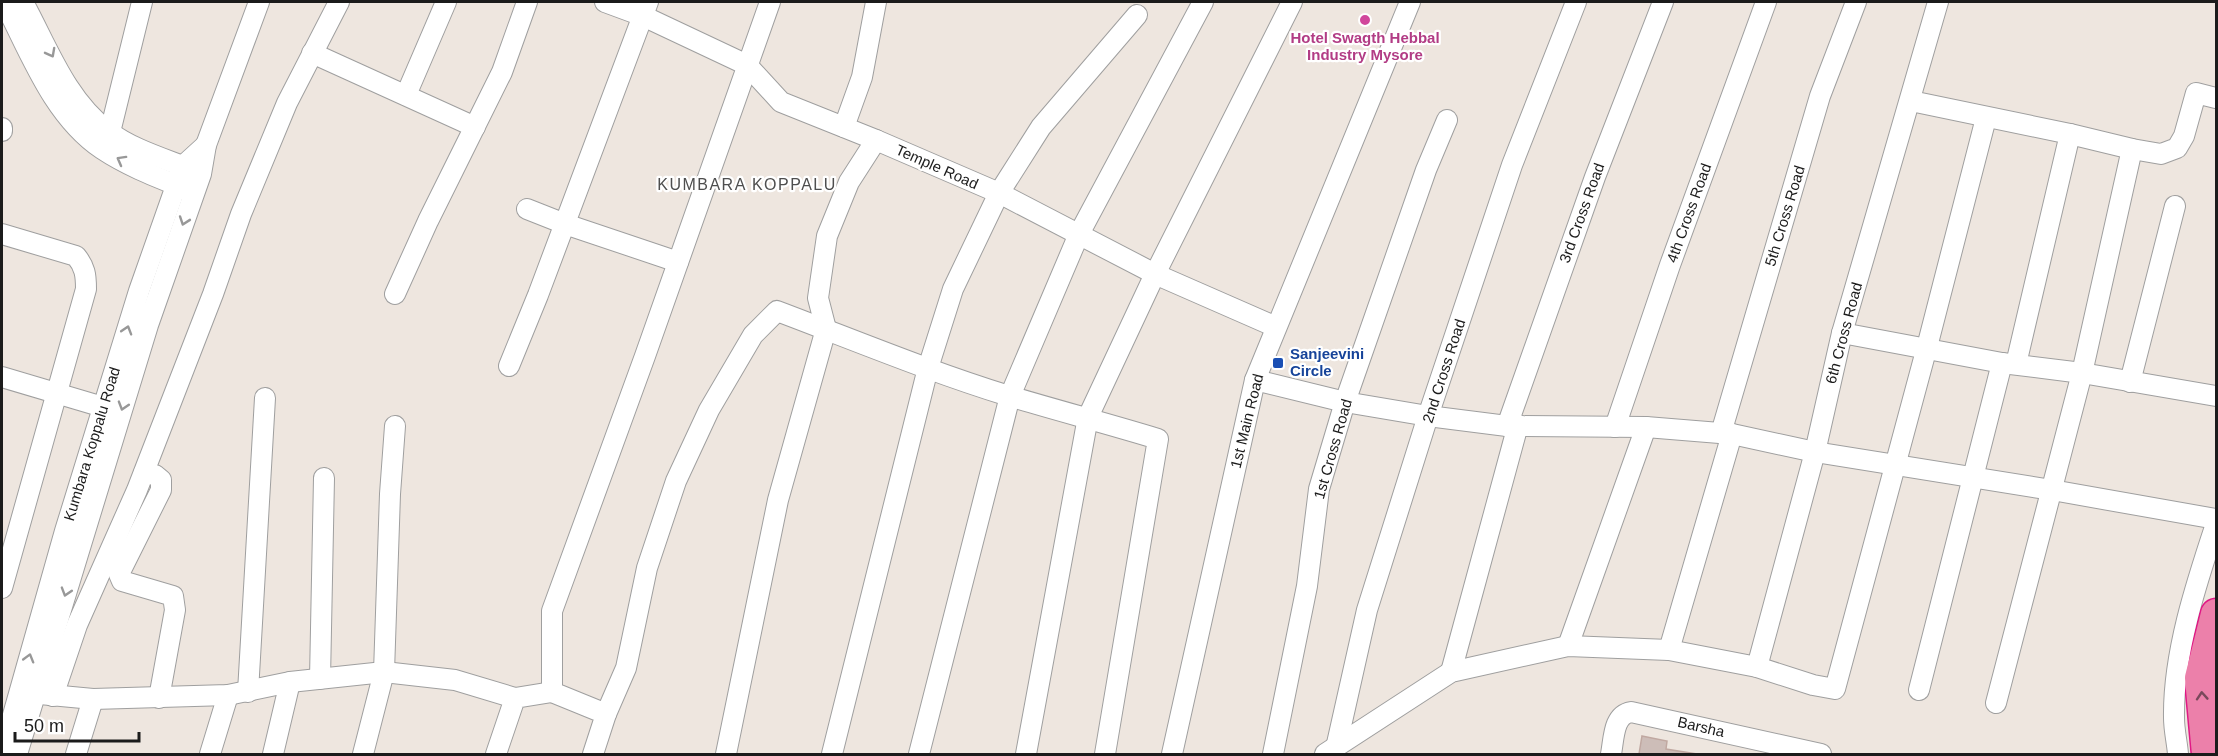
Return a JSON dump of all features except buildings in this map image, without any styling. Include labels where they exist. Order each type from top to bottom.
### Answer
[{"type":"highway","points":[[2207,754],[2200,678],[2217,614]]},
{"type":"street","points":[[4,2],[52,94],[64,113],[79,129],[102,150],[126,164],[189,179]]},
{"type":"street","points":[[23,2],[69,87],[84,109],[110,132],[189,179]]},
{"type":"street","points":[[110,132],[142,2]]},
{"type":"street","name":"Kumbara Koppalu Road","points":[[2,754],[6,722],[36,694],[65,531],[139,291],[206,145],[259,2]]},
{"type":"street","points":[[339,2],[287,103],[241,214],[213,294],[144,472],[77,625],[36,694],[93,699],[228,695],[290,682],[384,672],[455,680],[515,698],[552,692],[606,714]]},
{"type":"street","points":[[406,95],[446,2]]},
{"type":"street","points":[[395,294],[502,72],[527,2]]},
{"type":"street","name":"Temple Road","points":[[605,2],[646,9],[747,65],[781,102],[999,193],[1155,274],[1276,327]]},
{"type":"street","points":[[552,692],[552,611],[770,2]]},
{"type":"street","points":[[844,127],[862,77],[875,2]]},
{"type":"street","points":[[919,754],[1010,396],[1079,234],[1203,2]]},
{"type":"street","points":[[1026,754],[1088,417],[1155,274],[1292,2]]},
{"type":"street","name":"1st Main Road","points":[[1172,754],[1255,380],[1410,2]]},
{"type":"street","name":"2nd Cross Road","points":[[1331,751],[1367,610],[1428,416],[1512,165],[1576,2]]},
{"type":"street","name":"3rd Cross Road","points":[[1451,672],[1512,425],[1595,177],[1663,2]]},
{"type":"street","name":"4th Cross Road","points":[[1615,427],[1670,265],[1766,2]]},
{"type":"street","name":"5th Cross Road","points":[[1669,650],[1726,433],[1820,96],[1856,2]]},
{"type":"street","name":"6th Cross Road","points":[[1757,667],[1815,452],[1842,333],[1911,102],[1938,2]]},
{"type":"street","points":[[509,366],[646,9]]},
{"type":"street","points":[[832,754],[927,368],[953,289],[999,193],[1041,127],[1137,15]]},
{"type":"street","points":[[312,53],[475,127]]},
{"type":"street","points":[[1911,102],[2162,154],[2177,148],[2184,136],[2196,93],[2217,98]]},
{"type":"street","points":[[1331,751],[1451,672],[1568,646],[1669,650],[1757,667],[1835,689],[1986,118]]},
{"type":"street","name":"1st Cross Road","points":[[1273,754],[1307,586],[1319,489],[1345,402],[1426,170],[1447,120]]},
{"type":"street","points":[[1919,690],[1973,477],[2009,363],[2070,134]]},
{"type":"street","points":[[726,754],[778,500],[826,329],[818,298],[827,236],[849,182],[876,140]]},
{"type":"street","points":[[1996,703],[2082,374],[2132,149]]},
{"type":"street","name":"Kumbara Koppalu Road","points":[[18,754],[148,326],[189,179]]},
{"type":"street","points":[[2130,382],[2175,206]]},
{"type":"street","points":[[527,209],[678,262]]},
{"type":"street","points":[[2,234],[76,256],[84,265],[86,274],[86,289],[2,587]]},
{"type":"street","points":[[592,754],[626,668],[647,568],[676,482],[715,401],[753,335],[777,311],[927,368],[1010,396],[1158,439],[1105,754]]},
{"type":"street","points":[[1842,333],[2009,363],[2217,396]]},
{"type":"street","points":[[2,377],[103,407]]},
{"type":"street","points":[[1255,380],[1345,402],[1428,416],[1512,425],[1646,427],[1726,433],[1815,452],[2052,490],[2217,521],[2199,575],[2177,673],[2174,750]]},
{"type":"street","points":[[248,692],[265,398]]},
{"type":"street","points":[[363,754],[384,672],[390,494],[395,426]]},
{"type":"street","points":[[1568,646],[1646,427]]},
{"type":"street","points":[[144,472],[161,480],[161,490],[120,574],[122,581],[173,596],[175,610],[159,698]]},
{"type":"street","points":[[320,679],[324,478]]},
{"type":"street","points":[[273,754],[290,682]]},
{"type":"street","points":[[210,754],[228,695]]},
{"type":"street","points":[[496,754],[515,698]]},
{"type":"street","points":[[76,754],[93,699]]},
{"type":"street","name":"Barsha","points":[[1611,754],[1617,723],[1620,717],[1631,712],[1821,754]]},
{"type":"place","name":"Hotel Swagth Hebbal Industry Mysore","points":[[1365,20]]},
{"type":"place","name":"Sanjeevini Circle","points":[[1278,363]]},
{"type":"district","name":"KUMBARA KOPPALU","points":[[747,184]]}]
